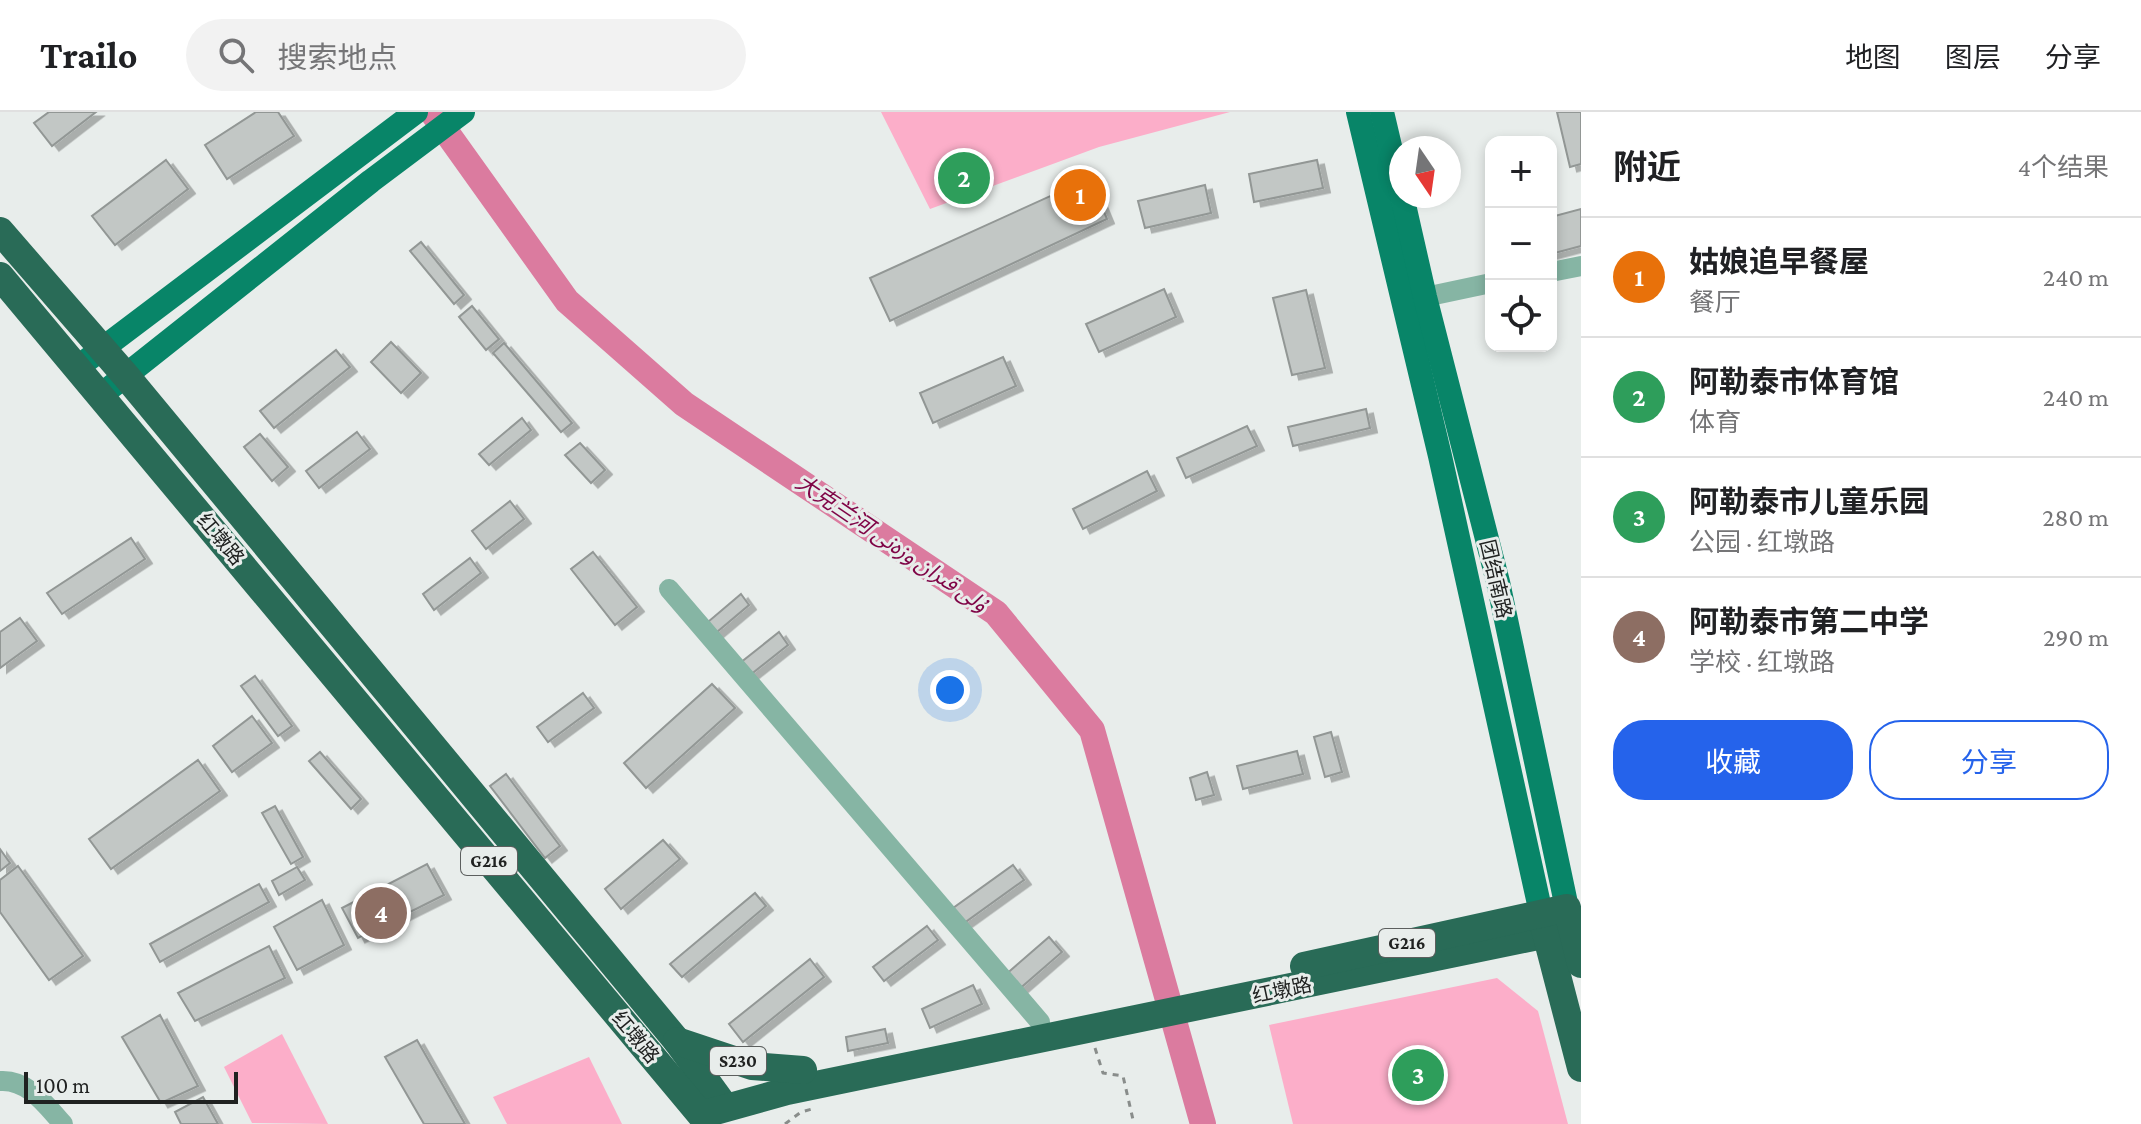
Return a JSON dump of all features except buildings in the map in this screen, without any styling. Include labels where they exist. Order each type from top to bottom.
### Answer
[{"type":"highway","name":"红墩路","points":[[0,231],[126,376],[677,1041]]},
{"type":"highway","name":"红墩路","points":[[0,276],[712,1110],[795,1080],[1040,1022],[1120,1015]]},
{"type":"highway","name":"团结南路","points":[[1556,921],[1581,964]]},
{"type":"highway","name":"团结南路","points":[[1556,921],[1581,1068]]},
{"type":"highway","name":"红墩路","points":[[795,1080],[1120,1015],[1556,921]]},
{"type":"highway","name":"S230","points":[[677,1041],[795,1080]]},
{"type":"highway","name":"G216","points":[[677,1041],[712,1110]]},
{"type":"highway","points":[[759,1124],[764,1112],[795,1080]]},
{"type":"main road","points":[[78,367],[416,112]]},
{"type":"main road","points":[[101,395],[463,112]]},
{"type":"main road","points":[[1358,112],[1556,921]]},
{"type":"main road","name":"团结南路","points":[[1382,112],[1389,143]]},
{"type":"main road","name":"团结南路","points":[[1404,208],[1498,582],[1556,921]]},
{"type":"street","points":[[1557,271],[1581,266]]},
{"type":"street","points":[[1425,297],[1485,284]]},
{"type":"street","points":[[669,589],[1040,1022]]},
{"type":"street","points":[[0,1081],[15,1082],[37,1095],[63,1124]]},
{"type":"path","points":[[1094,1045],[1103,1073],[1123,1076],[1134,1124]]},
{"type":"path","points":[[785,1124],[801,1112],[815,1108]]},
{"type":"shaded area","points":[[881,112],[1230,112],[1099,147],[930,209]]},
{"type":"shaded area","points":[[1497,978],[1538,1011],[1568,1124],[1293,1124],[1269,1025]]},
{"type":"shaded area","points":[[282,1034],[328,1124],[252,1123],[224,1067]]},
{"type":"shaded area","points":[[589,1057],[622,1124],[507,1124],[493,1097]]},
{"type":"waterway","name":"大克兰河 ۇلى قىران وزەنى","points":[[432,112],[567,301],[684,404],[996,613],[1092,730],[1203,1124]]},
{"type":"place","name":"阿勒泰市体育馆","points":[[964,178]]},
{"type":"place","name":"姑娘追早餐屋","points":[[1080,195]]},
{"type":"place","name":"阿勒泰市第二中学","points":[[381,913]]},
{"type":"place","name":"阿勒泰市儿童乐园","points":[[1418,1075]]}]
